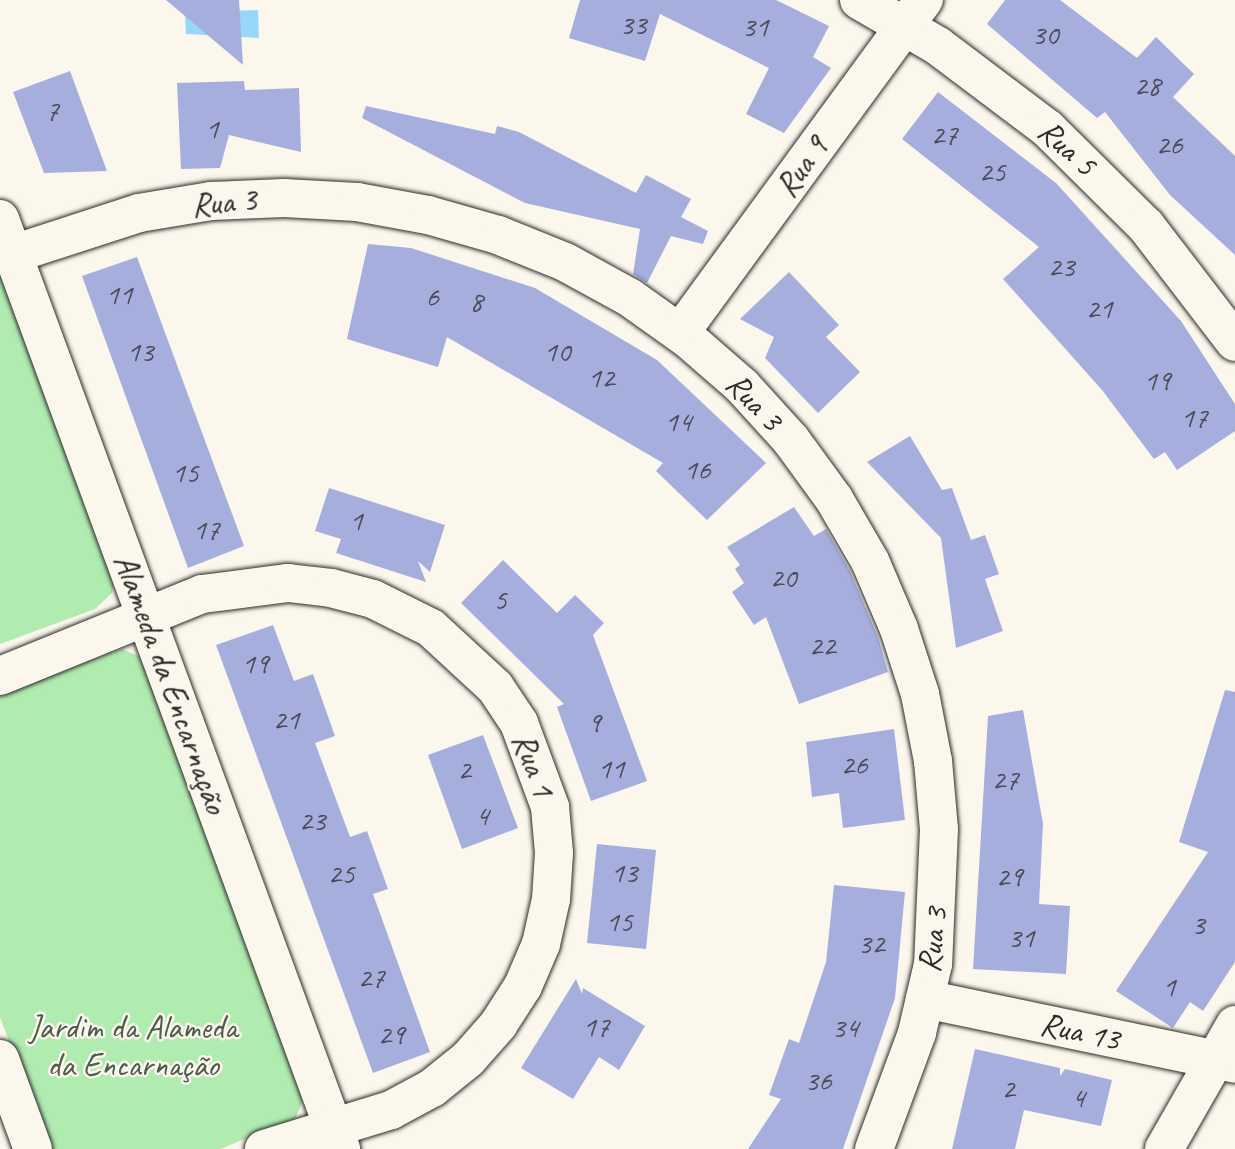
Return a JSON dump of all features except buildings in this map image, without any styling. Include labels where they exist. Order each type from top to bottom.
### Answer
[{"type":"street","name":"Rua 5","points":[[859,0],[914,13],[1098,176],[1181,268],[1235,342]]},
{"type":"street","name":"Rua 9","points":[[680,333],[914,13]]},
{"type":"street","name":"Rua 3","points":[[6,237],[211,201],[284,198],[356,202],[428,215],[498,235],[565,262],[629,297],[680,333],[742,386],[791,440],[834,499],[870,561],[899,629],[920,694],[939,829],[939,896],[925,999],[897,1096],[874,1149]]},
{"type":"street","name":"Alameda da Encarnação","points":[[6,237],[338,1140]]},
{"type":"street","name":"Rua 1","points":[[0,676],[101,638],[145,614],[245,585],[331,587],[373,599],[431,628],[465,656],[495,687],[537,763],[550,807],[554,853],[551,899],[541,944],[523,986],[498,1025],[468,1059],[432,1087],[338,1140],[264,1149]]},
{"type":"street","name":"Rua 13","points":[[925,999],[1224,1062]]},
{"type":"street","points":[[1164,1149],[1224,1062],[1235,1025]]},
{"type":"street","points":[[0,1059],[33,1149]]},
{"type":"green space","points":[[0,262],[114,582],[112,593],[95,609],[0,644]]},
{"type":"green space","name":"Jardim da Alameda da Encarnação","points":[[122,649],[143,658],[304,1098],[295,1119],[220,1149],[49,1149],[0,1017],[0,692]]},
{"type":"water","points":[[258,10],[259,38],[186,34],[185,13]]}]
